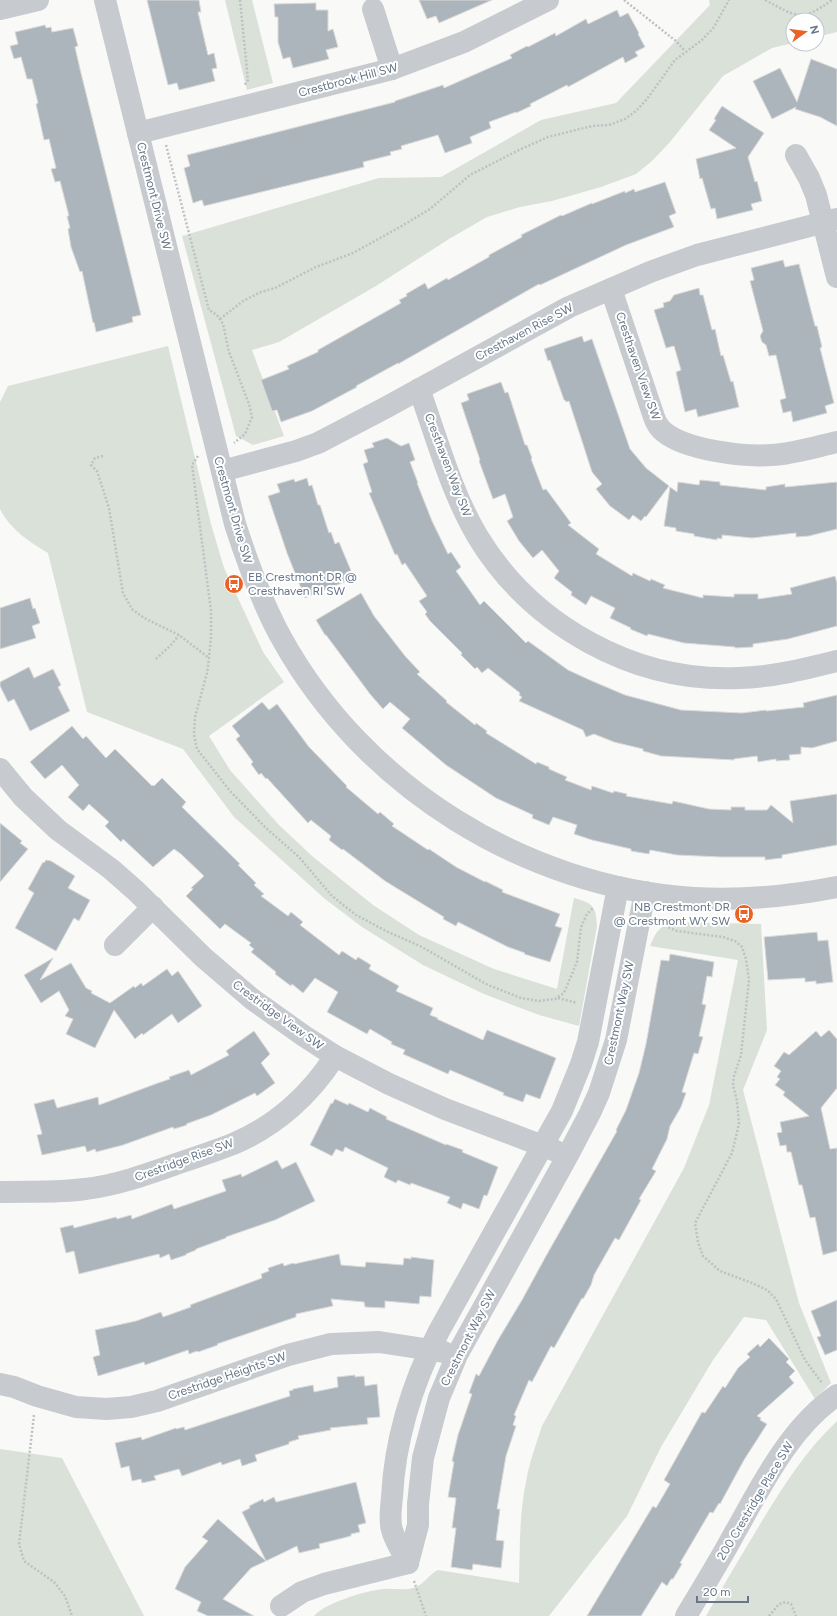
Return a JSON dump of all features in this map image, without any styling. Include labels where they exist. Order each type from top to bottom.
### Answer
[{"type":"street","points":[[0,9],[38,0]]},
{"type":"street","name":"Crestmont Drive SW","points":[[105,0],[235,524],[248,565],[265,606],[283,640],[323,701],[351,734],[381,763],[441,811],[484,837],[517,854],[551,867],[618,887],[693,898],[751,898],[803,894],[837,887]]},
{"type":"street","name":"Crestbrook Hill SW","points":[[138,133],[392,69],[464,42],[548,0]]},
{"type":"street","points":[[372,9],[392,69]]},
{"type":"street","points":[[796,155],[830,221],[837,278]]},
{"type":"street","name":"Cresthaven Rise SW","points":[[222,471],[296,451],[318,443],[569,307],[650,272],[697,255],[830,221]]},
{"type":"street","name":"Cresthaven View SW","points":[[611,289],[654,417],[663,431],[673,438],[699,447],[755,455],[790,452],[837,442]]},
{"type":"street","name":"Cresthaven Way SW","points":[[420,389],[456,493],[478,537],[514,586],[550,619],[608,653],[668,673],[708,678],[738,679],[796,671],[837,661]]},
{"type":"street","name":"Crestridge View SW","points":[[0,769],[23,797],[58,830],[111,869],[153,907],[203,957],[252,999],[335,1056],[389,1084],[445,1110],[568,1155]]},
{"type":"street","name":"Crestmont Way SW","points":[[408,1563],[392,1530],[392,1489],[401,1430],[411,1392],[429,1350],[562,1111],[572,1088],[588,1042],[618,887]]},
{"type":"street","name":"Crestmont Way SW","points":[[408,1563],[418,1525],[418,1504],[423,1458],[439,1398],[457,1355],[590,1113],[611,1059],[616,1040],[645,892]]},
{"type":"street","points":[[115,945],[153,907]]},
{"type":"street","name":"Crestridge Rise SW","points":[[0,1192],[83,1190],[119,1184],[234,1143],[276,1120],[290,1108],[308,1092],[324,1074],[335,1056]]},
{"type":"street","name":"Crestridge Heights SW","points":[[0,1384],[76,1407],[106,1409],[131,1407],[157,1401],[288,1355],[331,1344],[379,1342],[457,1355]]},
{"type":"street","name":"200 Crestridge Place SW","points":[[686,1616],[762,1484],[791,1441],[830,1391]]},
{"type":"street","points":[[281,1606],[302,1592],[324,1584],[408,1563]]},
{"type":"path","points":[[240,0],[248,80],[244,87]]},
{"type":"path","points":[[624,0],[676,41],[685,51]]},
{"type":"path","points":[[220,319],[243,301],[261,292],[275,288],[316,267],[354,253],[400,227],[430,209],[470,175],[519,150],[548,137],[592,126],[609,124],[625,119],[636,111],[647,99],[675,60],[685,51],[702,40],[714,27],[729,0]]},
{"type":"path","points":[[765,0],[797,15],[807,15],[817,11],[832,0]]},
{"type":"path","points":[[162,127],[209,310],[217,315],[223,324],[229,352],[249,404],[252,417],[244,434],[237,442],[198,456],[192,465],[211,611],[211,637],[207,673],[195,717],[194,735],[197,748],[230,791],[266,828],[299,856],[332,896],[356,914],[388,932],[420,946],[501,992],[521,998],[539,1001],[555,999],[564,993],[577,962],[581,927],[587,914],[594,908]]},
{"type":"path","points":[[103,456],[95,458],[91,465],[97,471],[109,508],[123,593],[132,609],[144,618],[179,635],[209,658]]},
{"type":"path","points":[[156,658],[171,645],[179,635]]},
{"type":"path","points":[[661,924],[677,931],[723,937],[735,941],[742,947],[746,959],[749,980],[741,1055],[734,1076],[733,1086],[738,1100],[739,1124],[732,1153],[695,1223],[698,1242],[703,1256],[720,1271],[767,1290],[776,1299],[805,1360],[830,1391]]},
{"type":"path","points":[[37,1396],[19,1544],[24,1561],[54,1582],[65,1596],[72,1616]]},
{"type":"path","points":[[408,1563],[426,1616]]},
{"type":"path","points":[[769,1616],[779,1604],[786,1602],[790,1604],[796,1616]]},
{"type":"shaded area","points":[[225,0],[252,0],[273,83],[247,90]]},
{"type":"shaded area","points":[[709,0],[837,0],[837,32],[825,35],[825,12],[785,12],[785,45],[772,48],[723,76],[670,142],[652,161],[636,174],[601,187],[552,201],[520,207],[487,217],[449,239],[376,286],[279,342],[252,350],[284,436],[253,445],[236,436],[182,236],[379,178],[441,177],[541,120],[616,103],[710,5]]},
{"type":"shaded area","points":[[168,346],[211,524],[224,568],[263,652],[284,682],[209,736],[230,770],[278,824],[312,856],[373,905],[419,935],[494,969],[557,989],[574,898],[592,906],[596,914],[597,926],[579,1026],[539,1015],[484,994],[423,965],[362,927],[325,899],[234,817],[183,749],[87,712],[48,553],[15,529],[0,509],[0,402],[8,386]]},
{"type":"shaded area","points":[[673,922],[761,924],[767,1030],[743,1090],[799,1303],[831,1383],[815,1399],[766,1320],[744,1317],[713,1360],[661,1447],[627,1516],[549,1616],[314,1616],[319,1611],[336,1602],[366,1592],[383,1589],[406,1589],[417,1587],[431,1574],[438,1570],[519,1583],[522,1507],[529,1468],[542,1426],[684,1168],[709,1105],[738,960],[650,946],[658,931],[664,925]]},
{"type":"shaded area","points":[[837,1421],[837,1616],[706,1616],[787,1481],[815,1444]]},
{"type":"shaded area","points":[[0,1449],[62,1458],[144,1616],[0,1616]]},
{"type":"building","points":[[147,0],[199,0],[201,12],[198,12],[208,55],[214,53],[217,68],[212,69],[215,81],[179,90],[177,83],[168,85]]},
{"type":"building","points":[[419,0],[492,0],[439,23],[436,16],[427,19]]},
{"type":"building","points":[[316,3],[316,10],[328,10],[328,31],[333,29],[338,47],[326,50],[329,59],[293,68],[290,57],[283,59],[278,42],[278,17],[275,17],[274,4]]},
{"type":"building","points":[[617,10],[620,17],[628,13],[639,33],[638,34],[645,47],[635,52],[638,56],[625,63],[623,57],[568,87],[567,85],[530,104],[531,106],[516,113],[489,122],[491,128],[470,137],[472,143],[445,153],[438,135],[401,146],[402,149],[390,152],[391,155],[363,162],[364,167],[204,206],[202,200],[193,203],[184,168],[190,166],[187,155],[395,102],[443,85],[444,88],[512,58],[510,55],[527,46],[528,47],[555,33],[556,36],[586,19],[588,24]]},
{"type":"building","points":[[45,25],[46,28],[51,27],[52,32],[73,28],[78,46],[75,47],[80,69],[141,315],[132,317],[133,322],[96,332],[82,271],[80,272],[71,247],[68,229],[70,228],[67,216],[69,216],[60,181],[55,182],[51,169],[56,168],[49,139],[44,140],[36,104],[38,103],[32,79],[27,79],[21,57],[14,59],[10,46],[18,44],[15,32]]},
{"type":"building","points":[[811,59],[837,69],[837,126],[820,117],[795,109],[796,107],[772,119],[753,81],[780,68],[797,102]]},
{"type":"building","points":[[722,106],[764,133],[748,157],[755,182],[757,181],[762,201],[751,204],[753,210],[717,219],[715,208],[711,209],[702,178],[700,179],[696,159],[736,148],[709,130],[716,120],[714,119]]},
{"type":"building","points":[[665,182],[676,213],[669,216],[674,227],[626,245],[540,285],[539,284],[312,411],[281,422],[277,410],[272,411],[261,380],[289,369],[287,366],[318,352],[318,350],[401,303],[399,300],[407,296],[406,294],[425,283],[428,289],[447,278],[448,280],[522,237],[521,235],[561,215],[562,216],[625,191],[625,193],[634,189],[635,192]]},
{"type":"building","points":[[783,260],[785,267],[799,264],[815,326],[817,326],[822,347],[820,348],[834,403],[825,406],[827,413],[793,422],[791,411],[783,413],[780,400],[786,398],[776,355],[769,356],[766,345],[762,342],[760,336],[763,331],[750,281],[754,280],[751,268]]},
{"type":"building","points":[[699,288],[700,295],[703,295],[712,330],[715,329],[721,356],[723,355],[731,382],[733,381],[739,407],[698,417],[696,409],[685,412],[676,372],[681,370],[674,346],[666,348],[654,310],[664,307],[663,303],[670,301],[674,295]]},
{"type":"building","points":[[582,336],[584,342],[592,339],[630,449],[646,468],[669,486],[646,517],[645,516],[641,521],[633,515],[629,520],[610,506],[596,489],[602,484],[592,472],[569,401],[566,402],[564,400],[550,360],[548,361],[544,349]]},
{"type":"building","points":[[501,382],[505,393],[508,392],[525,445],[527,445],[543,490],[546,489],[571,523],[568,525],[599,549],[596,554],[632,576],[633,573],[650,581],[651,579],[665,585],[663,588],[703,598],[703,595],[734,597],[734,594],[758,594],[758,599],[792,594],[790,588],[835,576],[837,583],[837,626],[788,639],[753,644],[753,647],[735,648],[684,643],[648,634],[647,636],[630,629],[631,628],[610,618],[615,608],[591,596],[586,605],[571,595],[572,592],[554,578],[559,571],[542,550],[533,558],[519,541],[507,521],[513,517],[505,494],[493,499],[479,461],[480,460],[461,403],[469,400],[467,394]]},
{"type":"building","points":[[387,438],[401,446],[409,443],[415,460],[410,462],[417,483],[432,521],[448,554],[451,552],[461,567],[456,571],[480,605],[484,601],[526,643],[528,641],[568,670],[592,681],[625,695],[681,710],[742,713],[766,711],[804,707],[803,703],[837,695],[837,741],[812,748],[801,747],[801,754],[789,755],[790,760],[776,761],[776,759],[758,762],[757,756],[734,760],[661,756],[643,751],[643,749],[614,742],[594,734],[586,737],[583,730],[519,701],[522,697],[519,695],[520,693],[488,668],[482,673],[477,667],[475,669],[461,655],[462,653],[430,621],[425,614],[427,612],[419,601],[427,596],[405,563],[402,565],[397,554],[395,555],[369,493],[372,492],[363,464],[368,462],[364,450],[374,447],[372,443]]},
{"type":"building","points":[[307,478],[309,486],[312,485],[318,505],[320,505],[329,533],[331,532],[335,544],[339,542],[354,578],[305,598],[287,553],[268,496],[280,492],[277,484],[294,479],[295,482]]},
{"type":"building","points":[[700,480],[720,482],[720,485],[766,490],[766,487],[785,484],[785,487],[837,482],[837,529],[809,536],[796,537],[796,533],[752,538],[722,535],[722,539],[717,538],[717,540],[694,536],[694,534],[676,531],[676,528],[664,526],[670,487],[677,492],[678,482],[699,485]]},
{"type":"building","points":[[361,593],[374,616],[405,656],[420,672],[417,674],[447,701],[446,702],[475,725],[476,723],[487,731],[486,733],[536,764],[537,762],[549,767],[549,769],[567,777],[565,780],[591,790],[592,786],[613,793],[614,791],[627,794],[626,796],[672,804],[673,801],[709,809],[731,810],[731,807],[745,807],[745,810],[767,810],[771,805],[793,823],[790,801],[837,794],[837,845],[782,855],[782,858],[765,860],[765,857],[677,855],[650,850],[649,854],[631,851],[631,849],[592,840],[574,834],[577,825],[553,817],[549,825],[532,818],[533,815],[496,798],[446,765],[402,728],[410,719],[390,702],[383,709],[325,635],[316,620]]},
{"type":"building","points":[[30,598],[33,609],[35,608],[40,623],[32,626],[36,638],[0,649],[0,608]]},
{"type":"building","points":[[29,667],[34,678],[53,669],[61,685],[58,687],[70,711],[30,731],[14,699],[8,702],[0,686],[0,682]]},
{"type":"building","points":[[262,702],[269,710],[277,704],[309,747],[347,786],[346,787],[378,814],[380,812],[394,824],[392,826],[456,867],[503,890],[502,892],[560,914],[555,926],[562,928],[550,962],[524,954],[525,953],[508,947],[458,922],[456,926],[443,919],[444,917],[385,881],[343,849],[342,850],[329,840],[331,836],[311,820],[308,823],[267,778],[266,779],[261,773],[259,775],[251,764],[253,762],[236,739],[240,736],[232,726]]},
{"type":"building","points":[[72,726],[83,739],[86,736],[106,758],[115,749],[152,786],[154,786],[162,778],[186,802],[182,807],[240,864],[238,865],[256,883],[254,885],[264,894],[261,896],[288,916],[291,912],[303,922],[300,925],[339,955],[342,951],[356,960],[358,957],[371,965],[369,969],[399,986],[396,991],[433,1008],[430,1015],[438,1018],[437,1019],[483,1040],[487,1030],[556,1058],[540,1099],[526,1094],[523,1102],[503,1095],[504,1093],[450,1070],[448,1074],[403,1054],[405,1050],[391,1044],[392,1042],[370,1029],[367,1034],[327,1012],[338,992],[315,978],[303,993],[292,984],[291,986],[275,974],[276,972],[251,952],[254,949],[249,945],[251,943],[225,924],[220,929],[186,896],[193,889],[191,888],[204,876],[181,854],[174,849],[153,867],[123,839],[121,842],[105,826],[109,822],[89,804],[83,811],[68,797],[79,785],[62,765],[45,779],[30,762]]},
{"type":"building","points":[[0,823],[22,841],[20,843],[28,849],[0,882]]},
{"type":"building","points":[[46,860],[51,861],[75,876],[68,888],[90,900],[79,921],[74,918],[56,951],[15,928],[34,893],[28,889],[43,862],[44,863]]},
{"type":"building","points":[[817,932],[818,941],[828,940],[833,982],[816,984],[816,981],[805,982],[805,978],[768,980],[764,937]]},
{"type":"building","points":[[670,954],[714,962],[712,977],[707,976],[702,1004],[706,1005],[699,1036],[703,1037],[698,1054],[694,1053],[682,1092],[686,1093],[681,1107],[670,1126],[667,1139],[652,1169],[656,1171],[639,1199],[641,1200],[619,1240],[615,1238],[594,1275],[591,1285],[554,1348],[551,1346],[532,1382],[529,1380],[514,1415],[516,1416],[513,1425],[516,1426],[506,1456],[497,1509],[500,1509],[496,1540],[504,1541],[501,1568],[473,1564],[472,1570],[451,1567],[456,1528],[452,1528],[456,1498],[448,1497],[454,1462],[452,1461],[458,1435],[472,1394],[469,1393],[476,1374],[479,1376],[617,1131],[616,1130],[626,1110],[639,1073],[646,1044],[661,960],[669,961]]},
{"type":"building","points":[[53,958],[40,980],[71,963],[86,988],[92,991],[91,993],[110,1003],[134,986],[135,988],[141,983],[143,986],[167,969],[172,976],[178,971],[202,1006],[178,1023],[172,1014],[135,1039],[114,1010],[95,1048],[66,1034],[73,1019],[65,1016],[69,1010],[59,991],[41,1003],[24,975]]},
{"type":"building","points":[[829,1030],[837,1039],[837,1088],[821,1108],[830,1149],[837,1148],[837,1251],[823,1255],[815,1217],[810,1218],[802,1185],[799,1185],[791,1152],[787,1152],[786,1145],[780,1146],[777,1133],[782,1132],[780,1122],[809,1116],[783,1095],[785,1092],[775,1085],[780,1079],[777,1077],[781,1071],[774,1066],[784,1052],[789,1055],[816,1031],[821,1037]]},
{"type":"building","points":[[254,1031],[270,1054],[261,1063],[275,1083],[257,1096],[255,1093],[211,1115],[186,1124],[187,1125],[174,1129],[173,1127],[123,1145],[96,1152],[95,1149],[87,1152],[85,1146],[42,1155],[37,1135],[42,1134],[34,1104],[54,1099],[57,1108],[98,1097],[99,1105],[170,1079],[169,1077],[189,1070],[191,1075],[229,1055],[226,1051]]},
{"type":"building","points":[[335,1099],[348,1105],[349,1103],[368,1112],[370,1108],[387,1117],[386,1119],[446,1145],[463,1150],[462,1152],[498,1167],[487,1196],[484,1195],[479,1209],[463,1203],[461,1209],[447,1203],[450,1197],[411,1183],[410,1185],[398,1180],[396,1183],[384,1177],[388,1168],[345,1147],[343,1152],[336,1149],[332,1156],[310,1145],[331,1103],[332,1104]]},
{"type":"building","points":[[277,1160],[282,1169],[296,1162],[315,1201],[275,1220],[226,1237],[171,1260],[169,1254],[160,1258],[159,1254],[79,1274],[74,1251],[66,1253],[60,1228],[73,1225],[74,1228],[116,1217],[117,1219],[131,1215],[132,1219],[172,1204],[174,1209],[226,1191],[222,1180],[241,1174],[242,1177]]},
{"type":"building","points":[[339,1254],[341,1265],[365,1267],[366,1262],[403,1265],[404,1258],[411,1259],[411,1257],[434,1260],[431,1297],[420,1296],[419,1304],[385,1301],[385,1308],[365,1307],[364,1302],[331,1299],[333,1306],[296,1314],[296,1317],[198,1352],[189,1354],[188,1350],[145,1365],[144,1362],[98,1376],[93,1357],[100,1355],[95,1330],[136,1321],[161,1312],[163,1317],[191,1307],[190,1305],[262,1278],[261,1274],[269,1271],[268,1268],[283,1263],[284,1266]]},
{"type":"building","points":[[837,1300],[837,1350],[825,1355],[817,1337],[821,1336],[811,1311]]},
{"type":"building","points":[[769,1338],[789,1359],[786,1362],[795,1371],[789,1377],[794,1383],[757,1416],[761,1418],[760,1420],[767,1424],[744,1460],[720,1504],[719,1503],[713,1513],[710,1512],[680,1563],[682,1564],[673,1579],[671,1579],[667,1586],[662,1582],[641,1616],[587,1616],[653,1506],[656,1508],[670,1484],[664,1480],[702,1412],[705,1413],[723,1386],[725,1388],[738,1368],[750,1357],[747,1354],[758,1344],[760,1347]]},
{"type":"building","points":[[355,1375],[355,1377],[364,1376],[365,1386],[377,1384],[380,1417],[367,1418],[368,1424],[330,1428],[331,1430],[298,1436],[299,1439],[289,1442],[289,1444],[255,1455],[257,1461],[242,1466],[240,1459],[222,1465],[221,1462],[182,1476],[179,1469],[154,1476],[156,1480],[142,1483],[141,1479],[132,1481],[129,1466],[121,1468],[115,1443],[141,1437],[142,1440],[176,1428],[184,1427],[185,1430],[290,1396],[289,1391],[293,1389],[313,1385],[314,1392],[338,1387],[337,1377]]},
{"type":"building","points":[[356,1482],[366,1523],[358,1525],[360,1532],[351,1534],[351,1536],[319,1544],[320,1548],[299,1553],[297,1546],[266,1561],[242,1512],[250,1508],[249,1506],[263,1499],[264,1502],[274,1497],[276,1502]]},
{"type":"building","points":[[218,1519],[266,1561],[251,1568],[223,1599],[254,1616],[208,1616],[197,1611],[201,1602],[175,1589],[185,1567],[208,1541],[202,1537]]},
{"type":"place","name":"EB Crestmont DR @ Cresthaven RI SW","points":[[234,584]]},
{"type":"place","name":"NB Crestmont DR @ Crestmont WY SW","points":[[744,914]]}]
